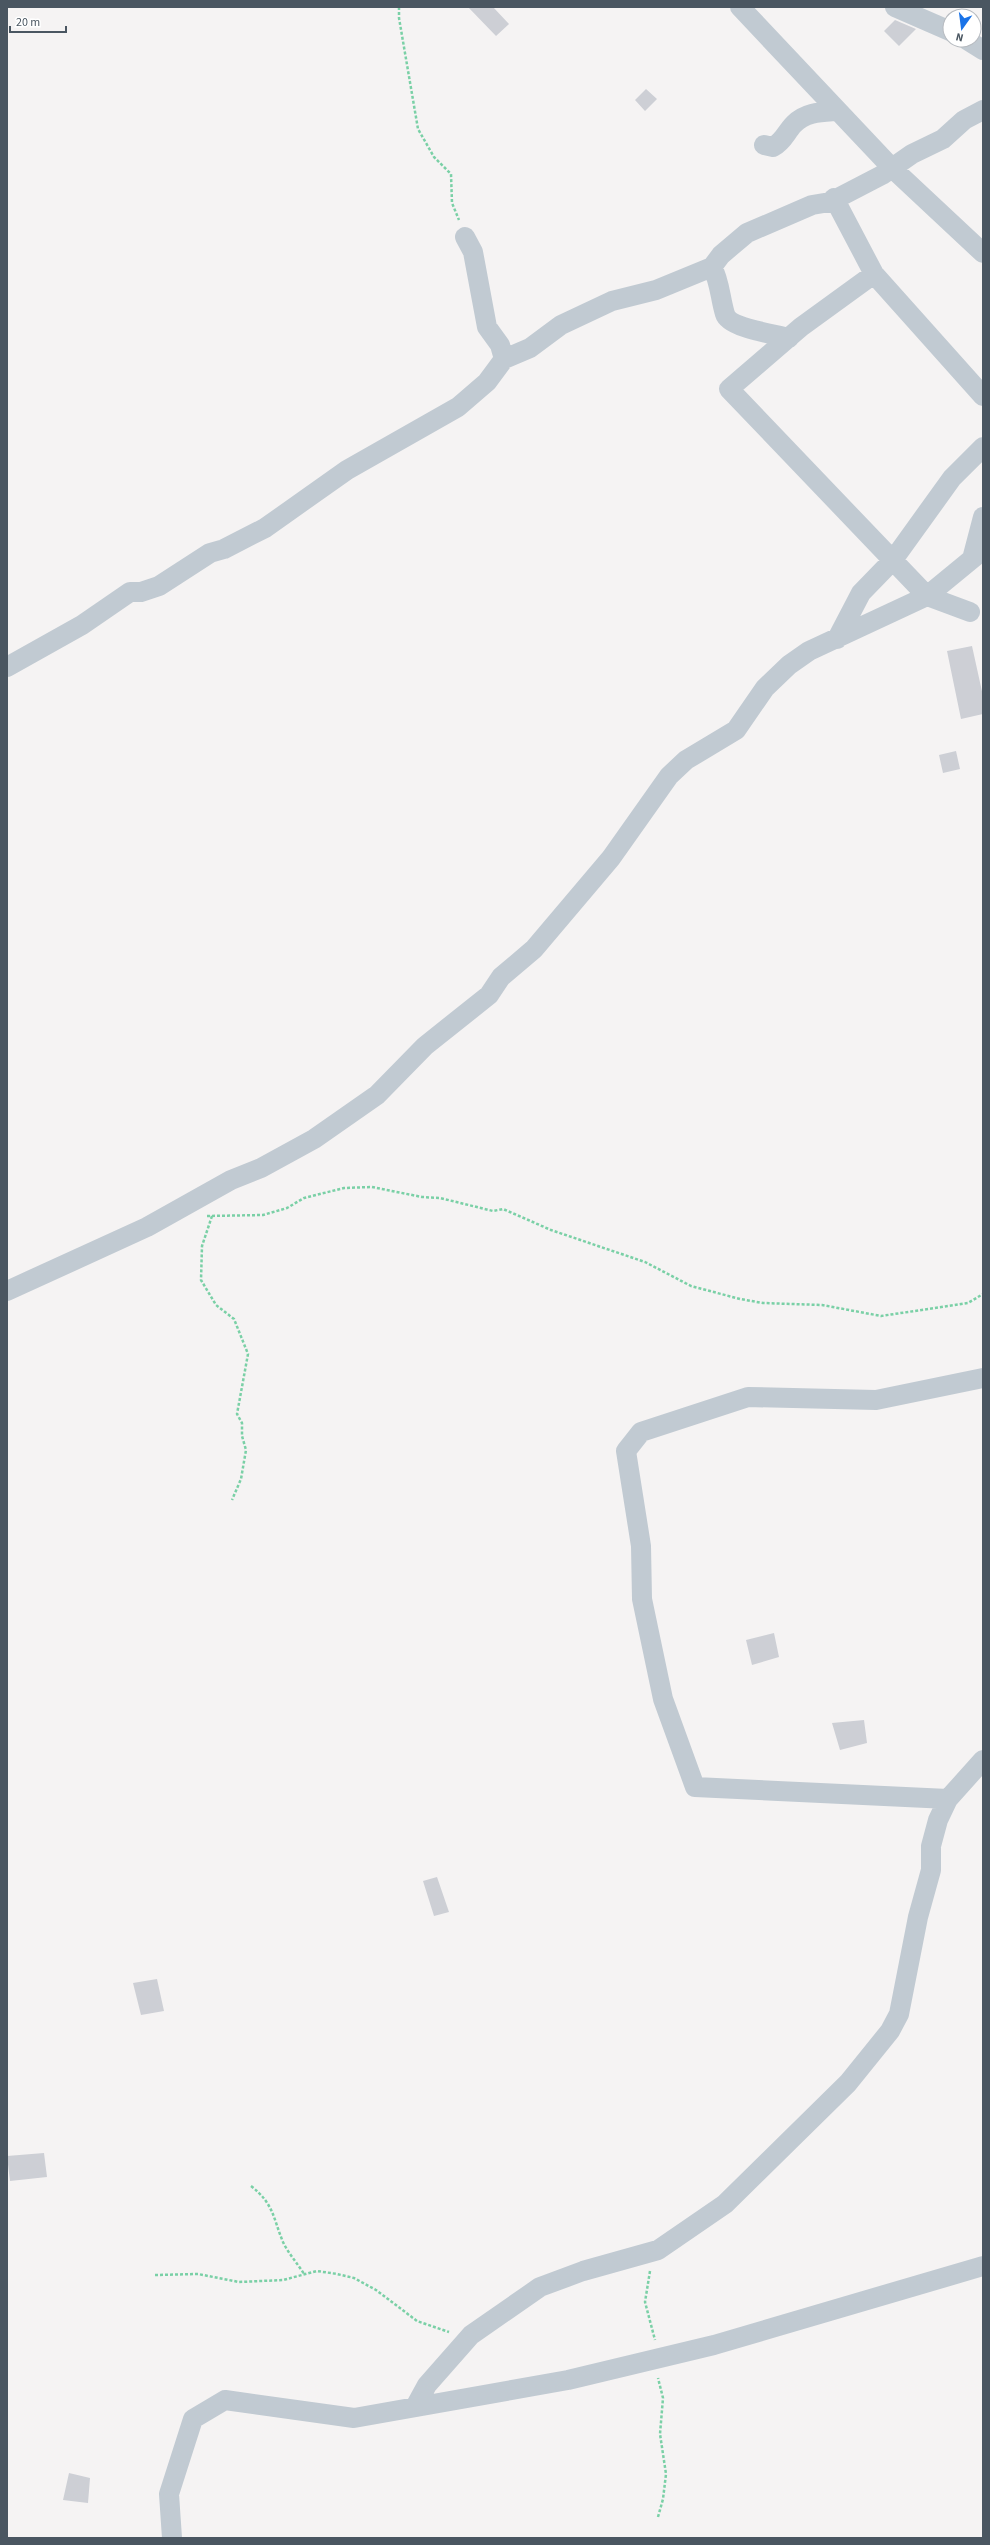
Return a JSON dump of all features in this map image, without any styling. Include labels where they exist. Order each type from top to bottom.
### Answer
[{"type":"street","points":[[740,7],[836,111],[891,167],[983,253]]},
{"type":"street","points":[[895,7],[942,28]]},
{"type":"street","points":[[7,667],[82,625],[130,592],[141,592],[160,586],[210,553],[234,544],[265,528],[347,470],[458,407],[487,382],[504,359],[530,348],[560,325],[599,307],[639,293],[656,290],[712,266],[721,255],[747,233],[812,205],[830,202],[834,198],[882,175],[891,167],[943,139],[964,120],[983,110]]},
{"type":"street","points":[[764,145],[773,147],[782,142],[795,123],[812,113],[836,111]]},
{"type":"street","points":[[834,198],[874,274],[983,396]]},
{"type":"street","points":[[465,237],[473,252],[487,327],[500,345],[504,359]]},
{"type":"street","points":[[712,266],[717,275],[725,316],[736,325],[789,338]]},
{"type":"street","points":[[874,274],[789,338],[729,389],[928,596],[970,612]]},
{"type":"street","points":[[836,639],[861,593],[893,560],[952,478],[983,447]]},
{"type":"street","points":[[7,1291],[175,1213],[231,1180],[261,1168],[314,1139],[377,1095],[425,1046],[489,995],[501,977],[534,949],[555,928],[611,858],[669,776],[686,760],[736,730],[765,688],[789,665],[809,651],[928,596],[977,555],[983,516]]},
{"type":"street","points":[[948,1799],[694,1787],[663,1700],[642,1599],[641,1546],[626,1451],[641,1432],[748,1397],[876,1400],[983,1378]]},
{"type":"street","points":[[415,2407],[426,2385],[471,2335],[540,2287],[583,2271],[658,2250],[725,2204],[848,2083],[890,2031],[900,2007],[918,1917],[931,1870],[931,1846],[938,1820],[948,1799],[983,1760]]},
{"type":"street","points":[[172,2538],[170,2494],[193,2419],[225,2400],[354,2418],[568,2380],[656,2360],[983,2266]]},
{"type":"path","points":[[399,7],[398,18],[418,129],[434,157],[451,174],[452,203],[465,237]]},
{"type":"path","points":[[175,1213],[212,1216],[263,1215],[287,1208],[304,1198],[344,1188],[372,1187],[422,1197],[440,1198],[493,1211],[503,1209],[551,1230],[645,1262],[691,1286],[740,1299],[763,1303],[822,1305],[881,1316],[968,1303],[983,1294]]},
{"type":"path","points":[[212,1216],[202,1246],[202,1280],[216,1305],[234,1319],[248,1354],[237,1414],[242,1423],[242,1436],[246,1450],[241,1479],[232,1500]]},
{"type":"path","points":[[251,2186],[264,2196],[273,2211],[284,2242],[304,2274]]},
{"type":"path","points":[[658,2250],[650,2270],[646,2297],[647,2314],[657,2345],[656,2360],[663,2398],[660,2434],[666,2474],[664,2499],[658,2516]]},
{"type":"path","points":[[155,2275],[198,2274],[239,2282],[283,2280],[317,2271],[354,2278],[386,2297],[417,2321],[435,2329],[471,2335]]},
{"type":"building","points":[[468,7],[493,7],[509,24],[496,36]]},
{"type":"building","points":[[895,20],[916,29],[899,46],[884,31]]},
{"type":"building","points":[[646,89],[657,99],[645,111],[635,100]]},
{"type":"building","points":[[972,646],[983,696],[983,714],[961,719],[947,651]]},
{"type":"building","points":[[956,751],[960,769],[943,773],[939,755]]},
{"type":"building","points":[[774,1633],[779,1657],[752,1665],[746,1640]]},
{"type":"building","points":[[864,1720],[867,1743],[840,1750],[832,1723]]},
{"type":"building","points":[[437,1877],[449,1912],[434,1916],[423,1881]]},
{"type":"building","points":[[157,1979],[164,2011],[141,2015],[133,1983]]},
{"type":"building","points":[[44,2153],[47,2177],[10,2181],[7,2156]]},
{"type":"building","points":[[69,2473],[90,2478],[88,2503],[63,2500]]}]
